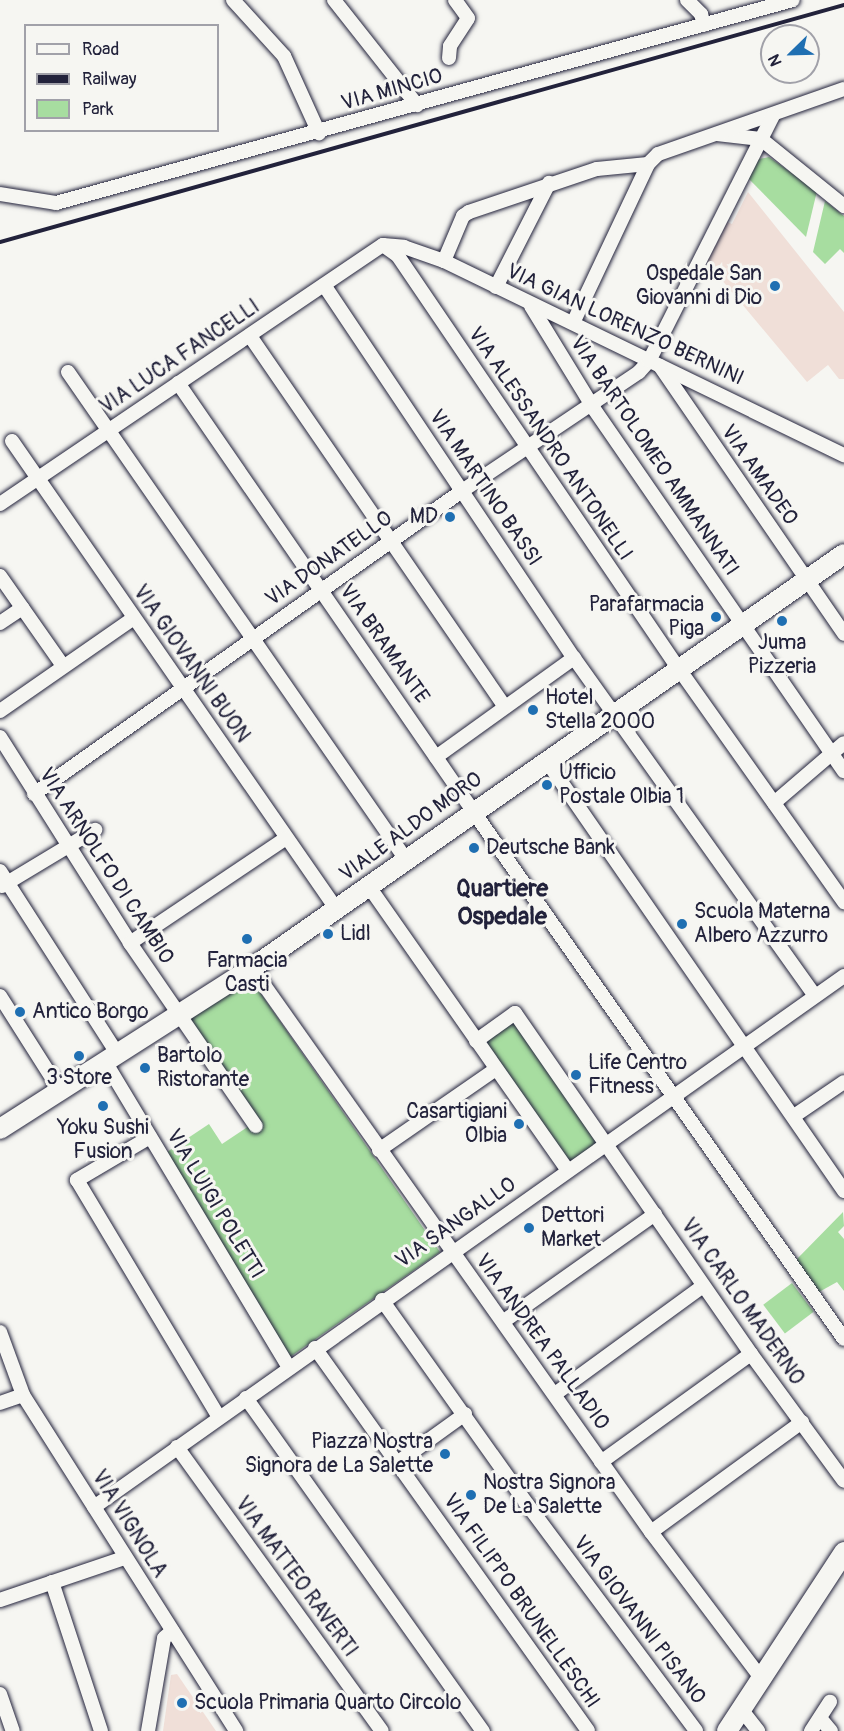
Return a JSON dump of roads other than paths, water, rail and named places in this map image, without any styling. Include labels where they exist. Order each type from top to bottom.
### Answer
[{"type":"main road","name":"VIALE ALDO MORO","points":[[1,1127],[61,1092],[179,1016],[370,888],[546,760],[742,628],[844,554]]},
{"type":"main road","points":[[727,1731],[844,1552]]},
{"type":"street","points":[[233,0],[284,56],[319,133]]},
{"type":"street","points":[[334,0],[417,105]]},
{"type":"street","points":[[449,58],[450,46],[468,18],[454,0]]},
{"type":"street","points":[[687,0],[701,14],[704,25]]},
{"type":"street","name":"VIA MINCIO","points":[[0,194],[56,203],[319,133],[793,0]]},
{"type":"street","points":[[573,323],[648,164],[658,154],[844,89]]},
{"type":"street","points":[[654,364],[773,115]]},
{"type":"street","points":[[712,134],[761,139],[844,206]]},
{"type":"street","points":[[444,261],[463,216],[469,212],[549,183],[597,169],[648,164]]},
{"type":"street","points":[[496,287],[549,183]]},
{"type":"street","name":"VIA GIAN LORENZO BERNINI","points":[[383,245],[404,247],[444,261],[531,306],[573,323],[844,455]]},
{"type":"street","name":"VIA LUCA FANCELLI","points":[[0,504],[383,245]]},
{"type":"street","name":"VIA ALESSANDRO ANTONELLI","points":[[383,245],[398,256],[679,669],[844,902]]},
{"type":"street","name":"VIA MARTINO BASSI","points":[[324,285],[574,658],[814,996]]},
{"type":"street","name":"VIA BARTOLOMEO AMMANNATI","points":[[531,306],[590,403],[742,628],[844,771]]},
{"type":"street","points":[[250,336],[504,706]]},
{"type":"street","name":"VIA AMADEO","points":[[654,364],[677,393],[844,634]]},
{"type":"street","name":"VIA DONATELLO","points":[[34,794],[462,491],[528,449],[590,403],[654,364]]},
{"type":"street","points":[[68,372],[407,861]]},
{"type":"street","points":[[677,393],[694,382]]},
{"type":"street","name":"VIA BRAMANTE","points":[[178,383],[473,812],[844,1339]]},
{"type":"street","name":"VIA GIOVANNI BUON","points":[[12,441],[337,910]]},
{"type":"street","points":[[0,576],[63,666]]},
{"type":"street","points":[[0,623],[22,608]]},
{"type":"street","points":[[0,711],[134,618]]},
{"type":"street","points":[[436,757],[504,706],[574,658]]},
{"type":"street","name":"VIA ARNOLFO DI CAMBIO","points":[[0,737],[130,943],[256,1126]]},
{"type":"street","points":[[774,803],[844,743]]},
{"type":"street","points":[[546,760],[746,1045],[844,1191]]},
{"type":"street","points":[[2,880],[95,830]]},
{"type":"street","points":[[130,943],[286,838]]},
{"type":"street","name":"VIA LUIGI POLETTI","points":[[2,880],[112,1059],[150,1137],[288,1366]]},
{"type":"street","points":[[370,888],[568,1171]]},
{"type":"street","name":"VIA ANDREA PALLADIO","points":[[252,968],[379,1150],[504,1321],[651,1532],[761,1678]]},
{"type":"street","name":"VIA SANGALLO","points":[[94,1507],[288,1366],[607,1146],[844,976]]},
{"type":"street","points":[[0,996],[61,1092]]},
{"type":"street","name":"VIA CARLO MADERNO","points":[[476,1041],[515,1013],[703,1286],[844,1480]]},
{"type":"street","points":[[379,1150],[496,1069]]},
{"type":"street","points":[[794,1116],[844,1082]]},
{"type":"street","points":[[150,1137],[77,1180],[219,1417]]},
{"type":"street","points":[[504,1321],[655,1214]]},
{"type":"street","points":[[555,1394],[703,1286]]},
{"type":"street","name":"VIA GIOVANNI PISANO","points":[[382,1300],[530,1508],[696,1731]]},
{"type":"street","name":"VIA VIGNOLA","points":[[0,1332],[23,1395],[124,1558],[237,1731]]},
{"type":"street","name":"VIA FILIPPO BRUNELLESCHI","points":[[315,1348],[588,1731]]},
{"type":"street","points":[[601,1462],[751,1354]]},
{"type":"street","points":[[0,1403],[23,1395]]},
{"type":"street","points":[[246,1398],[483,1731]]},
{"type":"street","points":[[398,1463],[465,1414]]},
{"type":"street","points":[[651,1532],[802,1422]]},
{"type":"street","name":"VIA MATTEO RAVERTI","points":[[177,1447],[382,1731]]},
{"type":"street","points":[[0,1600],[124,1558]]},
{"type":"street","points":[[52,1582],[101,1731]]},
{"type":"street","points":[[148,1731],[164,1638],[172,1631]]},
{"type":"street","points":[[0,1694],[13,1731]]},
{"type":"street","points":[[810,1731],[830,1702]]},
{"type":"street","points":[[741,1709],[758,1731]]},
{"type":"street","points":[[820,1718],[831,1731]]},
{"type":"railway","points":[[0,242],[844,5]]},
{"type":"place","name":"Ospedale San Giovanni di Dio","points":[[775,286]]},
{"type":"place","name":"MD","points":[[450,517]]},
{"type":"place","name":"Parafarmacia Piga","points":[[716,617]]},
{"type":"place","name":"Juma Pizzeria","points":[[782,621]]},
{"type":"place","name":"Hotel Stella 2000","points":[[533,710]]},
{"type":"place","name":"Ufficio Postale Olbia 1","points":[[547,785]]},
{"type":"place","name":"Deutsche Bank","points":[[474,848]]},
{"type":"place","name":"Scuola Materna Albero Azzurro","points":[[682,924]]},
{"type":"place","name":"Lidl","points":[[328,934]]},
{"type":"place","name":"Farmacia Casti","points":[[247,939]]},
{"type":"place","name":"Antico Borgo","points":[[20,1012]]},
{"type":"place","name":"3 Store","points":[[79,1056]]},
{"type":"place","name":"Bartolo Ristorante","points":[[145,1068]]},
{"type":"place","name":"Life Centro Fitness","points":[[576,1075]]},
{"type":"place","name":"Yoku Sushi Fusion","points":[[103,1106]]},
{"type":"place","name":"Casartigiani Olbia","points":[[519,1124]]},
{"type":"place","name":"Dettori Market","points":[[529,1228]]},
{"type":"place","name":"Piazza Nostra Signora de La Salette","points":[[445,1454]]},
{"type":"place","name":"Nostra Signora De La Salette","points":[[471,1495]]},
{"type":"place","name":"Scuola Primaria Quarto Circolo","points":[[182,1703]]},
{"type":"district","name":"Quartiere Ospedale","points":[[502,903]]}]
